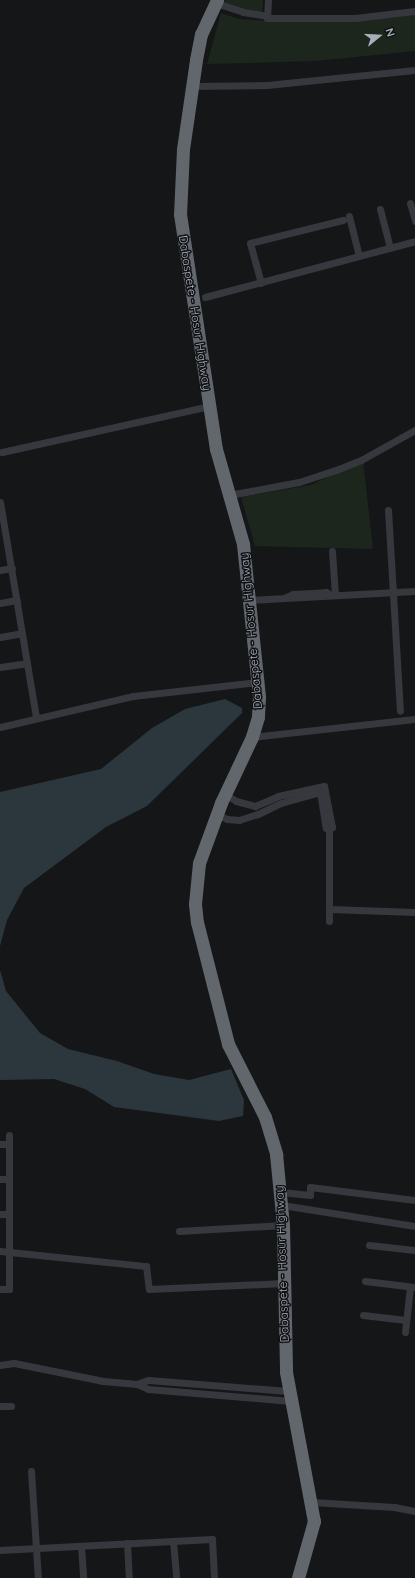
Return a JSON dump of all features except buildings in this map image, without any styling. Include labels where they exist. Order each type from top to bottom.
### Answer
[{"type":"highway","name":"Dabaspete - Hosur Highway","points":[[217,2],[201,34],[183,149],[180,214],[216,449],[243,544],[257,682],[258,718],[252,737],[217,814],[196,881],[197,922],[228,1044],[271,1134],[281,1192],[283,1225],[284,1350],[289,1396],[312,1502],[314,1521],[312,1535],[298,1578]]},
{"type":"street","points":[[268,0],[268,16]]},
{"type":"street","points":[[217,2],[243,12],[268,16],[268,18],[286,19],[327,19],[415,11]]},
{"type":"street","points":[[193,86],[267,85],[415,70]]},
{"type":"street","points":[[410,203],[415,221]]},
{"type":"street","points":[[380,209],[390,248]]},
{"type":"street","points":[[261,283],[250,243],[346,218],[359,256]]},
{"type":"street","points":[[205,298],[415,241]]},
{"type":"street","points":[[2,452],[210,406]]},
{"type":"street","points":[[229,495],[298,482],[336,470],[361,460],[415,430]]},
{"type":"street","points":[[0,506],[4,539],[12,568],[36,718]]},
{"type":"street","points":[[388,510],[400,711]]},
{"type":"street","points":[[332,551],[333,595]]},
{"type":"street","points":[[0,570],[12,568]]},
{"type":"street","points":[[249,600],[326,598],[333,595],[415,591]]},
{"type":"street","points":[[0,603],[17,600]]},
{"type":"street","points":[[0,637],[22,633]]},
{"type":"street","points":[[0,667],[27,663]]},
{"type":"street","points":[[0,727],[133,696],[257,682]]},
{"type":"street","points":[[252,737],[415,719]]},
{"type":"street","points":[[225,794],[236,802],[255,806],[278,796],[324,786],[332,827],[329,829],[329,922]]},
{"type":"street","points":[[217,814],[227,819],[243,819],[281,803],[320,792],[326,828],[329,829]]},
{"type":"street","points":[[329,909],[415,912]]},
{"type":"street","points":[[0,1288],[9,1289],[9,1135]]},
{"type":"street","points":[[0,1144],[9,1144]]},
{"type":"street","points":[[0,1179],[9,1179]]},
{"type":"street","points":[[281,1192],[310,1195],[310,1187],[415,1200]]},
{"type":"street","points":[[282,1205],[415,1226]]},
{"type":"street","points":[[0,1214],[9,1214]]},
{"type":"street","points":[[179,1231],[283,1225]]},
{"type":"street","points":[[369,1245],[415,1250]]},
{"type":"street","points":[[0,1251],[146,1266],[149,1289],[284,1283]]},
{"type":"street","points":[[365,1281],[413,1287],[405,1332]]},
{"type":"street","points":[[363,1315],[406,1320]]},
{"type":"street","points":[[0,1365],[14,1363],[103,1381],[137,1384],[148,1380],[289,1396]]},
{"type":"street","points":[[0,1406],[11,1406]]},
{"type":"street","points":[[31,1471],[38,1578]]},
{"type":"street","points":[[312,1502],[394,1507],[415,1511]]},
{"type":"street","points":[[0,1550],[212,1539],[214,1578]]},
{"type":"street","points":[[173,1541],[176,1578]]},
{"type":"street","points":[[127,1543],[130,1578]]},
{"type":"street","points":[[81,1546],[83,1578]]},
{"type":"shaded area","points":[[225,0],[263,0],[262,12],[244,11],[224,3]]},
{"type":"shaded area","points":[[221,13],[239,19],[284,22],[356,21],[415,14],[415,51],[316,61],[207,64]]},
{"type":"shaded area","points":[[363,460],[373,549],[255,546],[241,497],[311,485]]},
{"type":"shaded area","points":[[225,699],[242,708],[242,713],[147,806],[106,827],[24,888],[7,920],[0,946],[0,792],[101,769],[152,728],[185,709]]},
{"type":"shaded area","points":[[0,970],[6,991],[40,1033],[68,1049],[117,1061],[154,1074],[189,1080],[231,1069],[244,1100],[243,1116],[219,1121],[114,1107],[85,1089],[54,1079],[0,1080]]}]
